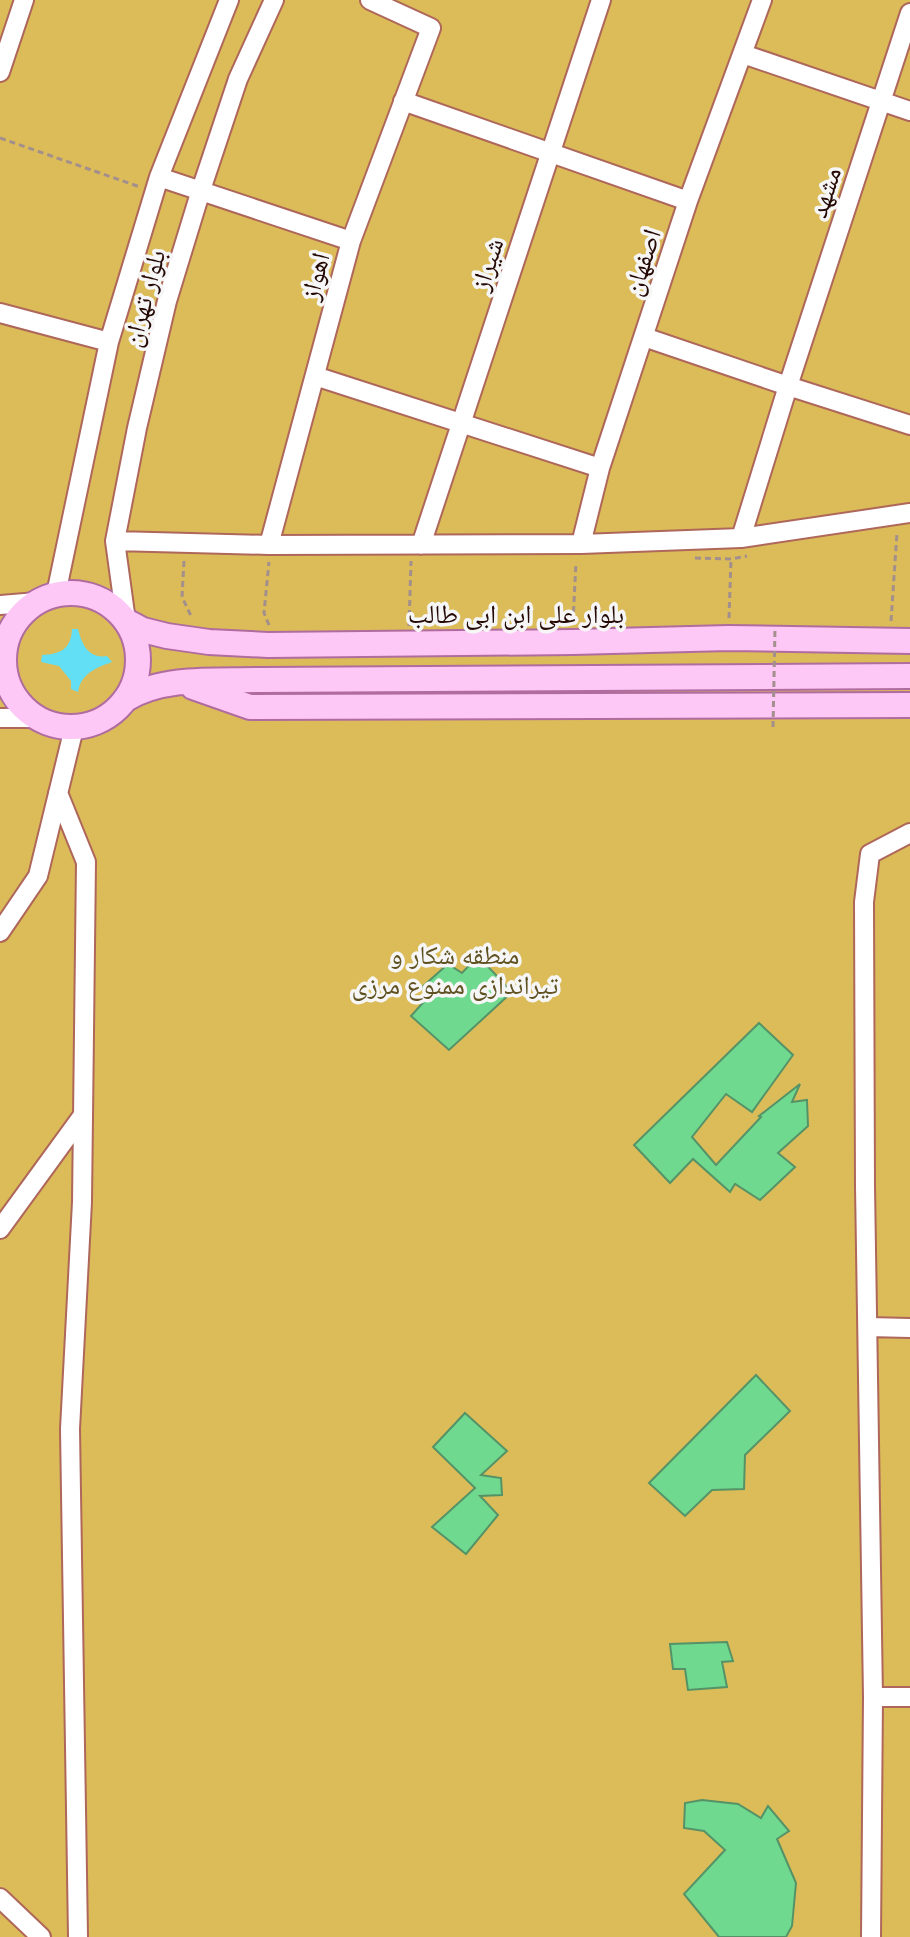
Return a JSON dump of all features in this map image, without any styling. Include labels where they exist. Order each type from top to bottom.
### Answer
[{"type":"main road","points":[[126,699],[135,680],[138,660],[135,640],[126,621],[112,607],[95,597],[76,593],[23,607],[4,649],[3,669],[14,710],[54,726],[74,728],[94,724],[112,714],[126,699],[144,688],[180,683],[910,676]]},
{"type":"main road","name":"بلوار علی ابن ابی طالب","points":[[126,621],[143,630],[167,636],[209,642],[277,645],[729,638],[901,641]]},
{"type":"main road","points":[[180,683],[250,707],[910,706]]},
{"type":"street","points":[[0,72],[24,0]]},
{"type":"street","name":"بلوار تهران","points":[[23,607],[109,342],[156,184],[229,0]]},
{"type":"street","name":"بلوار تهران","points":[[126,621],[115,541],[137,428],[167,301],[238,79],[274,0]]},
{"type":"street","name":"اهواز","points":[[269,552],[351,241],[431,28],[370,0]]},
{"type":"street","name":"شیراز","points":[[416,552],[601,0]]},
{"type":"street","name":"اصفهان","points":[[578,551],[600,468],[688,201],[762,0]]},
{"type":"street","name":"مشهد","points":[[741,538],[910,13]]},
{"type":"street","points":[[743,54],[910,111]]},
{"type":"street","points":[[403,101],[688,201]]},
{"type":"street","points":[[156,184],[201,190],[351,241]]},
{"type":"street","points":[[0,313],[109,342]]},
{"type":"street","points":[[644,337],[910,425]]},
{"type":"street","points":[[315,376],[600,468]]},
{"type":"street","points":[[115,541],[269,552],[578,551],[741,538],[910,513]]},
{"type":"street","points":[[0,932],[38,876],[74,728]]},
{"type":"street","points":[[58,793],[86,862],[82,1202],[70,1429],[78,1937]]},
{"type":"street","points":[[871,1937],[873,1697],[864,902],[870,854],[910,833]]},
{"type":"street","points":[[0,1229],[83,1115]]},
{"type":"street","points":[[868,1327],[910,1328]]},
{"type":"street","points":[[873,1697],[910,1697]]},
{"type":"street","points":[[0,1898],[41,1937]]},
{"type":"path","points":[[0,138],[156,184]]},
{"type":"path","points":[[897,530],[891,626],[901,641]]},
{"type":"path","points":[[573,642],[578,551]]},
{"type":"path","points":[[269,552],[264,613],[277,645]]},
{"type":"path","points":[[409,642],[416,552]]},
{"type":"path","points":[[729,638],[731,559]]},
{"type":"path","points":[[773,727],[775,629]]},
{"type":"green space","name":"منطقه شکار و تیراندازی ممنوع مرزی","points":[[0,0],[910,0],[910,1937],[0,1937]]},
{"type":"water","points":[[72,629],[78,629],[91,653],[107,656],[112,662],[90,672],[78,692],[71,689],[71,681],[59,666],[41,662],[42,655],[60,652],[67,646]]},
{"type":"building","points":[[478,956],[512,992],[449,1050],[411,1016],[430,995],[421,988],[448,964],[462,973]]},
{"type":"building","points":[[759,1023],[793,1055],[752,1112],[726,1094],[692,1137],[716,1165],[759,1116],[800,1084],[792,1102],[807,1100],[808,1126],[778,1153],[795,1167],[760,1200],[735,1184],[730,1192],[693,1159],[670,1183],[634,1145]]},
{"type":"building","points":[[756,1375],[790,1411],[745,1455],[744,1489],[712,1490],[685,1516],[649,1483]]},
{"type":"building","points":[[465,1413],[507,1451],[481,1475],[501,1478],[502,1495],[480,1496],[498,1515],[466,1554],[432,1527],[475,1488],[433,1447]]},
{"type":"building","points":[[727,1642],[733,1661],[722,1662],[727,1687],[688,1690],[685,1669],[673,1669],[670,1644]]},
{"type":"building","points":[[702,1800],[738,1804],[761,1818],[768,1806],[789,1831],[777,1839],[796,1883],[792,1926],[786,1937],[719,1937],[684,1894],[725,1850],[704,1831],[684,1828],[685,1803]]}]
